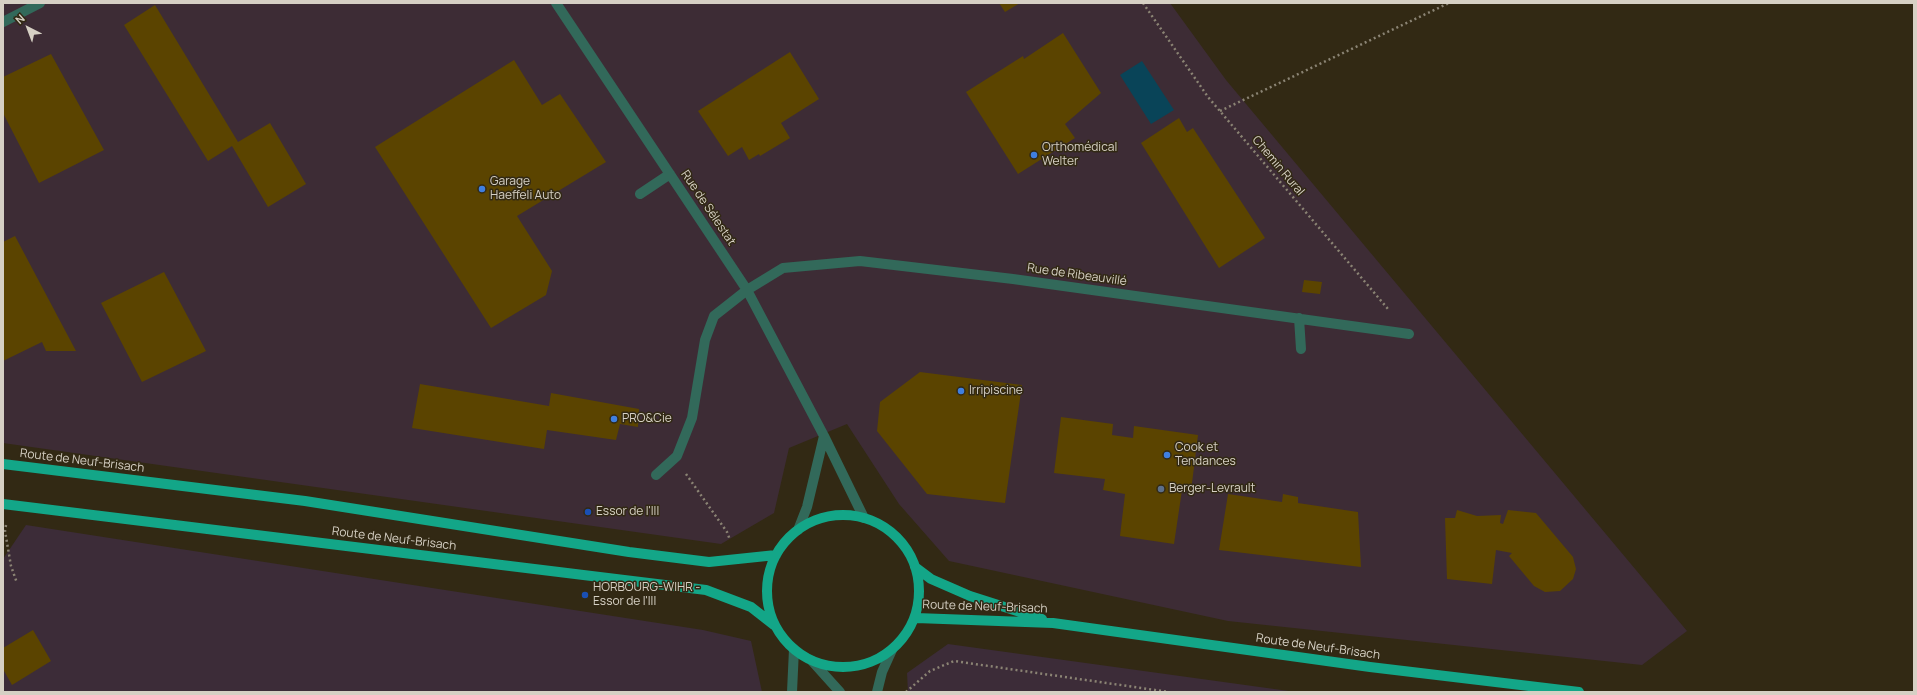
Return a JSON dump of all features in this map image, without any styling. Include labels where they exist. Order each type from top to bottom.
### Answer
[{"type":"main road","name":"Route de Neuf-Brisach","points":[[3,464],[305,501],[629,552],[709,562],[776,556]]},
{"type":"main road","name":"Route de Neuf-Brisach","points":[[6,505],[706,590],[751,607],[774,624]]},
{"type":"main road","name":"Route de Neuf-Brisach","points":[[847,515],[864,518],[884,526],[901,540],[912,558],[919,581],[920,598],[916,618],[906,636],[892,650],[876,661],[856,667],[834,668],[812,661],[794,650],[783,638],[774,624],[768,606],[767,591],[769,573],[776,556],[786,542],[798,530],[813,521],[830,516],[847,515]]},
{"type":"main road","name":"Route de Neuf-Brisach","points":[[915,567],[931,579],[970,596],[1053,623]]},
{"type":"main road","name":"Route de Neuf-Brisach","points":[[916,618],[1053,623],[1370,667],[1579,692]]},
{"type":"street","points":[[3,22],[40,3]]},
{"type":"street","name":"Rue de Sélestat","points":[[556,3],[747,290],[824,436],[864,518]]},
{"type":"street","points":[[640,194],[670,174]]},
{"type":"street","name":"Rue de Ribeauvillé","points":[[656,475],[677,456],[692,418],[705,340],[714,316],[747,290],[783,268],[860,261],[1013,279],[1409,334]]},
{"type":"street","points":[[1299,318],[1301,349]]},
{"type":"street","points":[[798,530],[807,508],[824,436]]},
{"type":"street","points":[[792,692],[794,650]]},
{"type":"street","points":[[877,692],[882,672],[892,650]]},
{"type":"street","points":[[812,661],[840,692]]},
{"type":"path","name":"Chemin Rural","points":[[1143,3],[1208,97],[1409,334]]},
{"type":"path","points":[[1220,111],[1449,3]]},
{"type":"path","points":[[674,458],[727,532],[732,545],[732,560]]},
{"type":"path","points":[[6,505],[5,531],[11,566],[18,583]]},
{"type":"path","points":[[906,692],[930,672],[954,661],[1170,692]]},
{"type":"shaded area","points":[[3,3],[1170,3],[1226,80],[1687,631],[1642,665],[1228,621],[949,561],[899,504],[847,424],[789,448],[774,513],[721,544],[3,443]]},
{"type":"shaded area","points":[[26,525],[703,630],[751,641],[762,692],[3,692],[3,559]]},
{"type":"shaded area","points":[[948,644],[1296,692],[908,692],[907,673]]},
{"type":"water","points":[[1142,61],[1174,110],[1151,124],[1120,75]]},
{"type":"building","points":[[999,3],[1020,3],[1005,12]]},
{"type":"building","points":[[155,5],[238,142],[270,123],[306,184],[268,207],[232,146],[208,161],[124,25]]},
{"type":"building","points":[[1063,33],[1101,93],[1065,124],[1075,138],[1018,174],[966,92],[1023,56],[1024,59]]},
{"type":"building","points":[[790,52],[819,99],[781,123],[790,138],[760,156],[759,154],[749,160],[742,147],[728,156],[698,111]]},
{"type":"building","points":[[51,54],[104,150],[39,183],[3,113],[3,77]]},
{"type":"building","name":"Garage Haeffeli Auto","points":[[514,60],[542,105],[560,94],[606,162],[517,216],[552,271],[546,295],[491,328],[375,147]]},
{"type":"building","points":[[1179,118],[1187,132],[1193,128],[1265,238],[1219,268],[1141,143]]},
{"type":"building","points":[[15,236],[76,351],[46,351],[42,342],[3,361],[3,242]]},
{"type":"building","points":[[164,272],[206,351],[142,382],[101,303]]},
{"type":"building","points":[[1304,280],[1322,282],[1320,294],[1302,292]]},
{"type":"building","points":[[920,372],[1022,385],[1005,503],[927,494],[877,431],[880,402]]},
{"type":"building","points":[[420,384],[549,406],[551,393],[639,409],[638,427],[620,424],[616,440],[547,430],[544,449],[412,428]]},
{"type":"building","points":[[1061,417],[1113,424],[1112,435],[1133,438],[1134,426],[1198,435],[1191,491],[1182,490],[1174,544],[1120,536],[1125,494],[1103,490],[1105,479],[1054,473]]},
{"type":"building","points":[[1228,494],[1282,502],[1283,494],[1298,497],[1298,503],[1358,512],[1361,567],[1219,550]]},
{"type":"building","points":[[1457,510],[1477,516],[1501,515],[1500,523],[1503,524],[1508,510],[1536,513],[1573,557],[1576,569],[1573,579],[1560,591],[1545,592],[1534,586],[1509,556],[1512,553],[1496,550],[1492,584],[1447,579],[1445,518],[1455,518]]},
{"type":"building","points":[[33,630],[51,661],[12,685],[3,669],[3,648]]},
{"type":"place","name":"Orthomédical Welter","points":[[1034,155]]},
{"type":"place","name":"Garage Haeffeli Auto","points":[[482,189]]},
{"type":"place","name":"Irripiscine","points":[[961,391]]},
{"type":"place","name":"PRO&Cie","points":[[614,419]]},
{"type":"place","name":"Cook et Tendances","points":[[1167,455]]},
{"type":"place","name":"Berger-Levrault","points":[[1161,489]]},
{"type":"place","name":"Essor de l'Ill","points":[[588,512]]},
{"type":"place","name":"HORBOURG-WIHR - Essor de l'Ill","points":[[585,595]]}]
